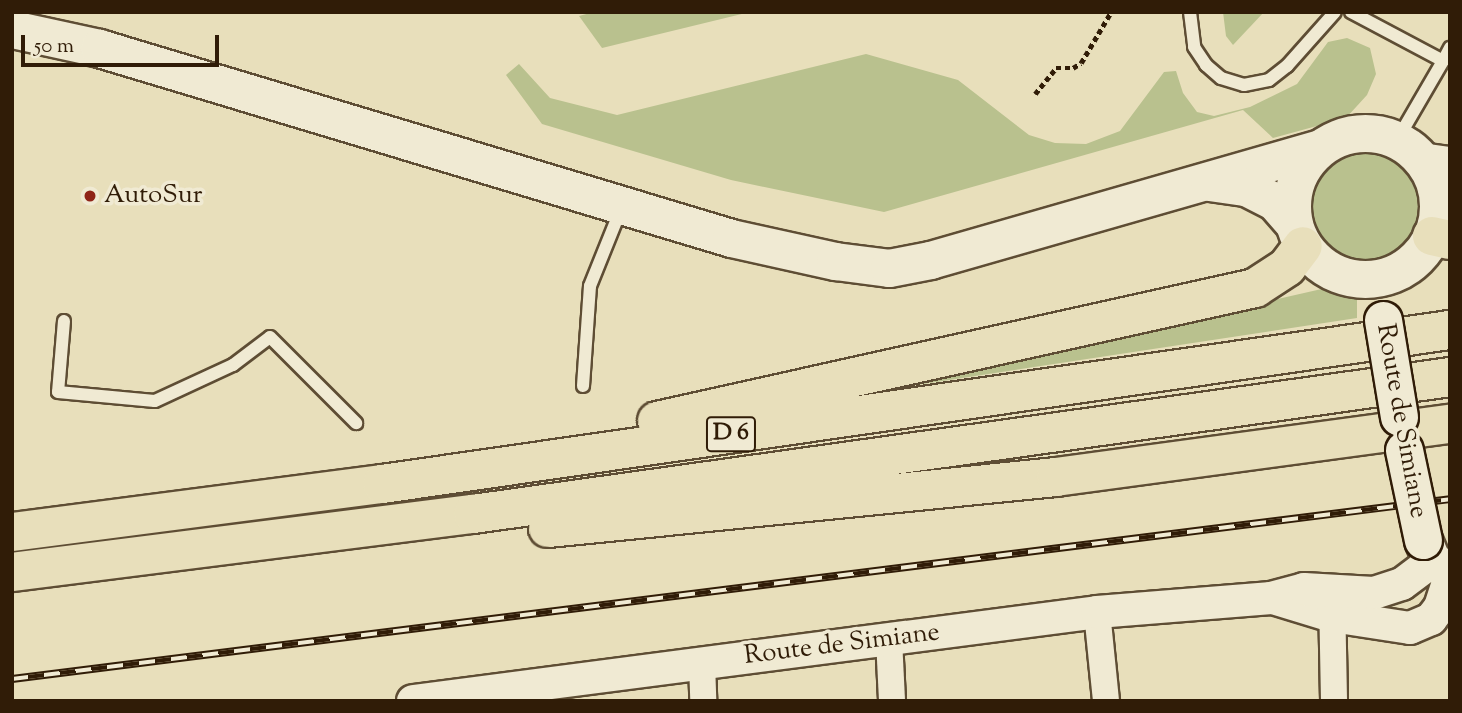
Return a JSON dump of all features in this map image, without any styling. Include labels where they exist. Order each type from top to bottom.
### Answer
[{"type":"highway","points":[[178,513],[265,492],[663,420],[1199,302],[1255,288],[1287,267],[1298,235]]},
{"type":"highway","name":"D 6","points":[[12,532],[178,513],[1450,330]]},
{"type":"highway","name":"D 6","points":[[12,572],[473,514],[1450,377]]},
{"type":"highway","points":[[170,551],[502,533],[1056,477],[1450,425]]},
{"type":"main road","points":[[12,29],[99,48],[731,237],[835,261],[889,268],[930,260],[1208,182],[1318,149],[1356,134],[1423,154],[1436,188],[1442,227],[1419,256],[1399,271],[1377,278],[1349,278],[1332,270],[1298,235],[1275,202],[1246,187],[1208,182]]},
{"type":"main road","points":[[1298,235],[1292,196],[1300,170],[1318,149]]},
{"type":"main road","name":"Route de Simiane","points":[[1377,278],[1401,432],[1438,562]]},
{"type":"street","name":"Route de Simiane","points":[[413,701],[1097,612],[1271,597],[1304,589],[1332,603],[1398,629],[1421,625],[1440,607],[1438,562],[1402,584],[1332,603]]},
{"type":"street","points":[[1332,603],[1334,701]]},
{"type":"street","points":[[1097,612],[1106,701]]},
{"type":"street","points":[[889,639],[892,701]]},
{"type":"street","points":[[702,663],[703,701]]},
{"type":"lane","points":[[1191,12],[1194,47],[1206,65],[1220,78],[1244,85],[1269,80],[1287,66],[1335,12]]},
{"type":"lane","points":[[1351,12],[1443,61]]},
{"type":"lane","points":[[1423,154],[1443,61],[1450,48]]},
{"type":"lane","points":[[583,386],[590,286],[622,205]]},
{"type":"lane","points":[[64,321],[58,392],[155,401],[233,365],[270,337],[356,423]]},
{"type":"path","points":[[1035,94],[1056,68],[1073,68],[1081,63],[1111,12]]},
{"type":"green space","points":[[594,12],[750,12],[602,48],[579,16]]},
{"type":"green space","points":[[1223,12],[1264,12],[1233,45],[1226,36]]},
{"type":"green space","points":[[1347,38],[1370,48],[1376,74],[1367,95],[1346,118],[1273,138],[1243,110],[884,212],[731,180],[542,124],[506,75],[519,64],[550,98],[617,115],[866,54],[958,80],[1029,135],[1055,143],[1086,144],[1120,131],[1164,72],[1176,71],[1183,93],[1197,112],[1214,116],[1250,107],[1297,84],[1328,42]]},
{"type":"green space","points":[[1367,147],[1389,152],[1408,164],[1420,183],[1425,205],[1420,227],[1408,246],[1389,258],[1367,263],[1345,258],[1326,246],[1314,227],[1309,205],[1314,183],[1326,164],[1345,152]]},
{"type":"green space","points":[[1326,288],[1357,299],[1357,318],[877,391]]},
{"type":"railway","points":[[12,679],[1450,499]]},
{"type":"place","name":"AutoSur","points":[[90,196]]}]
